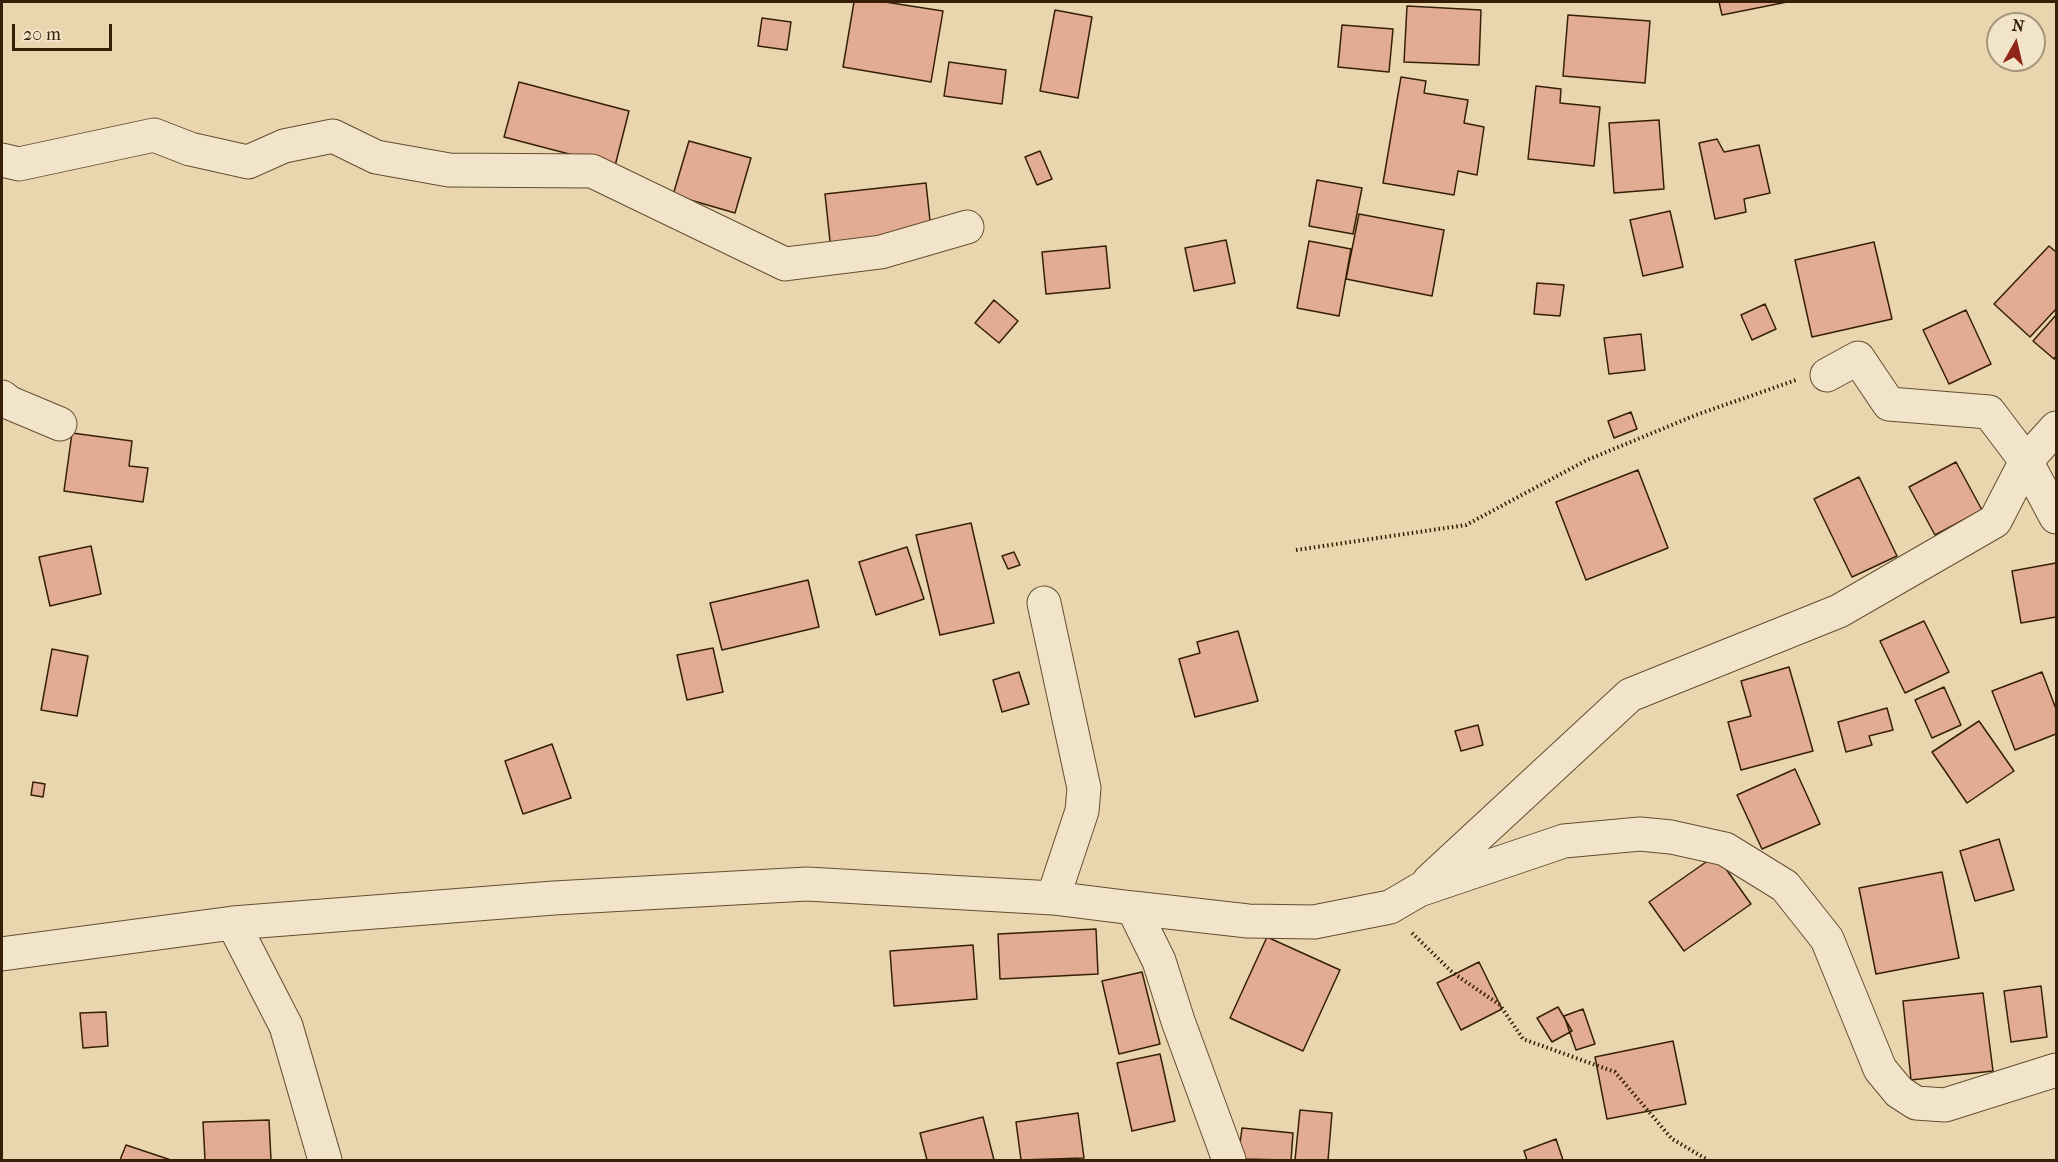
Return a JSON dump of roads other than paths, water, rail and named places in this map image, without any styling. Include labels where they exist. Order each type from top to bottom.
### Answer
[{"type":"street","points":[[2,160],[19,164],[154,135],[190,149],[248,162],[284,146],[333,136],[376,158],[450,170],[592,171],[785,264],[881,252],[967,227]]},
{"type":"street","points":[[1815,376],[1858,358],[1890,404],[1989,412],[2026,461],[2056,517]]},
{"type":"street","points":[[2,397],[10,403],[60,424]]},
{"type":"street","points":[[1419,890],[1630,695],[1839,611],[1995,521],[2026,461],[2056,428]]},
{"type":"street","points":[[1044,603],[1084,788],[1082,811],[1053,898]]},
{"type":"street","points":[[2,954],[233,923],[554,898],[807,884],[1053,898],[1248,921],[1314,922],[1390,907],[1419,890],[1564,841],[1640,834],[1671,837],[1725,849],[1785,886],[1827,939],[1880,1069],[1899,1092],[1916,1103],[1945,1105],[2056,1070]]},
{"type":"street","points":[[1133,908],[1159,960],[1178,1021],[1229,1161]]},
{"type":"street","points":[[233,923],[286,1026],[325,1161]]}]
